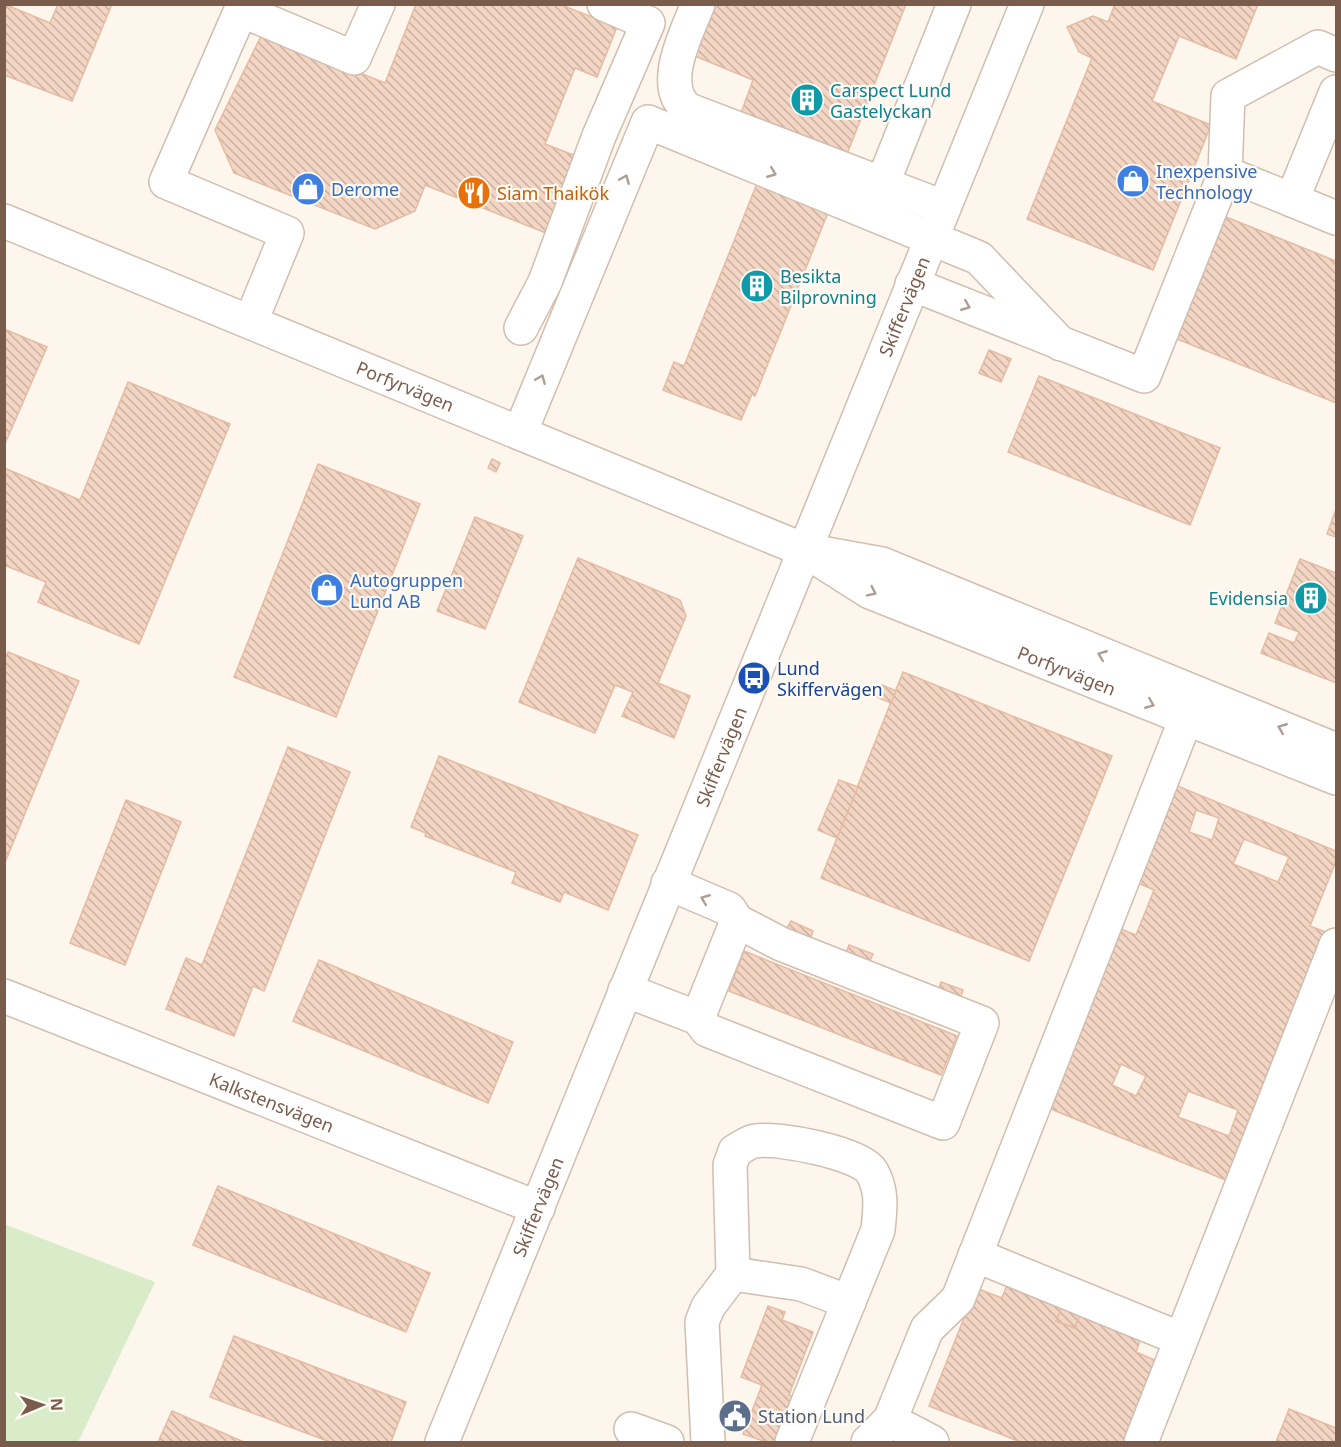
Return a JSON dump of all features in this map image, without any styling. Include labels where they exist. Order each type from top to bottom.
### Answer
[{"type":"street","points":[[251,321],[287,233],[166,182],[241,10],[354,58],[378,4]]},
{"type":"street","points":[[521,328],[545,282],[599,136],[648,23],[604,4]]},
{"type":"street","points":[[698,4],[676,59],[677,93],[681,104],[689,111],[944,207]]},
{"type":"street","points":[[882,185],[954,4]]},
{"type":"street","name":"Skiffervägen","points":[[442,1443],[1027,4]]},
{"type":"street","points":[[912,284],[1144,376],[1225,173],[1228,96],[1318,47],[1336,55]]},
{"type":"street","points":[[1292,201],[1336,92]]},
{"type":"street","points":[[520,433],[648,122],[979,258],[1061,344]]},
{"type":"street","points":[[1225,173],[1336,218]]},
{"type":"street","name":"Porfyrvägen","points":[[4,221],[804,550],[870,592],[1191,706],[1336,750]]},
{"type":"street","points":[[932,1443],[879,1431],[927,1329],[958,1299],[1191,706]]},
{"type":"street","name":"Porfyrvägen","points":[[1191,706],[1336,778]]},
{"type":"street","points":[[625,990],[698,1018],[707,1030],[943,1123],[982,1023],[781,944],[737,921],[729,909],[668,883]]},
{"type":"street","points":[[698,1018],[737,921]]},
{"type":"street","points":[[1141,1443],[1336,945]]},
{"type":"street","name":"Kalkstensvägen","points":[[4,996],[538,1208]]},
{"type":"street","points":[[708,1443],[702,1322],[708,1307],[733,1274],[730,1165],[735,1151],[753,1141],[788,1141],[862,1161],[871,1171],[881,1195],[878,1230],[792,1443]]},
{"type":"street","points":[[975,1255],[1182,1339]]},
{"type":"street","points":[[733,1274],[801,1284],[849,1302]]},
{"type":"street","points":[[631,1428],[667,1443]]},
{"type":"green space","points":[[4,1224],[155,1282],[78,1442],[5,1442]]},
{"type":"building","points":[[4,4],[50,23],[58,4],[112,4],[72,101],[4,75]]},
{"type":"building","points":[[416,4],[559,4],[617,27],[597,77],[575,68],[545,144],[576,156],[546,233],[425,185],[415,211],[375,229],[234,173],[215,130],[262,34],[385,83]]},
{"type":"building","name":"Carspect Lund Gastelyckan","points":[[715,4],[906,4],[845,159],[738,121],[753,80],[695,56]]},
{"type":"building","points":[[1115,4],[1258,4],[1236,59],[1179,36],[1152,101],[1211,125],[1153,270],[1027,219],[1092,58],[1079,52],[1067,27],[1093,16],[1108,22]]},
{"type":"building","name":"Besikta Bilprovning","points":[[758,181],[829,210],[755,396],[752,394],[741,420],[663,390],[674,362],[684,366]]},
{"type":"building","points":[[1226,217],[1336,261],[1336,403],[1177,339]]},
{"type":"building","points":[[4,329],[47,347],[4,446]]},
{"type":"building","points":[[989,350],[1011,359],[1001,382],[979,373]]},
{"type":"building","points":[[1039,376],[1220,448],[1190,525],[1008,452]]},
{"type":"building","points":[[128,382],[230,424],[139,644],[38,602],[46,582],[4,565],[4,468],[80,500]]},
{"type":"building","points":[[492,459],[500,463],[496,472],[488,468]]},
{"type":"building","name":"Autogruppen Lund AB","points":[[318,464],[420,504],[336,717],[234,677]]},
{"type":"building","points":[[1336,509],[1336,537],[1327,534]]},
{"type":"building","points":[[475,517],[523,536],[485,629],[437,611]]},
{"type":"building","points":[[578,558],[680,600],[686,616],[658,683],[690,696],[674,738],[622,716],[633,692],[615,685],[595,733],[519,702]]},
{"type":"building","name":"Evidensia","points":[[1300,559],[1336,573],[1336,683],[1261,653],[1269,633],[1294,643],[1299,632],[1275,623]]},
{"type":"building","points":[[8,652],[79,681],[4,865],[4,660]]},
{"type":"building","points":[[903,672],[1112,756],[1029,961],[821,878]]},
{"type":"building","points":[[882,685],[896,691],[891,703],[877,697]]},
{"type":"building","points":[[288,747],[350,772],[264,991],[253,986],[234,1036],[166,1009],[186,958],[202,965]]},
{"type":"building","points":[[439,756],[638,835],[608,910],[564,892],[560,902],[512,883],[516,872],[425,836],[426,833],[411,827]]},
{"type":"building","points":[[839,780],[858,787],[837,838],[818,830]]},
{"type":"building","points":[[1175,785],[1336,851],[1336,861],[1310,926],[1333,935],[1233,1183],[1046,1107],[1118,928],[1136,935],[1154,890],[1136,882]],"holes":[[[1196,810],[1219,818],[1212,840],[1189,832]],[[1244,839],[1289,857],[1278,882],[1233,864]],[[1121,1064],[1146,1076],[1136,1096],[1112,1085]],[[1188,1091],[1238,1110],[1229,1136],[1178,1117]]]},
{"type":"building","points":[[126,800],[181,822],[125,965],[70,943]]},
{"type":"building","points":[[791,921],[813,931],[810,940],[786,930]]},
{"type":"building","points":[[849,945],[873,954],[868,965],[845,956]]},
{"type":"building","points":[[744,951],[957,1036],[941,1075],[729,991]]},
{"type":"building","points":[[319,960],[513,1042],[488,1103],[293,1021]]},
{"type":"building","points":[[941,982],[963,990],[960,999],[938,991]]},
{"type":"building","points":[[218,1186],[430,1273],[406,1332],[193,1245]]},
{"type":"building","points":[[1007,1285],[1062,1306],[1056,1321],[1075,1328],[1080,1314],[1141,1338],[1136,1352],[1159,1362],[1127,1442],[1021,1442],[929,1406],[976,1288],[1002,1298]]},
{"type":"building","points":[[768,1306],[785,1312],[782,1320],[813,1332],[789,1395],[802,1401],[786,1442],[766,1442],[743,1434],[762,1385],[741,1377]]},
{"type":"building","points":[[1062,1306],[1080,1314],[1075,1328],[1056,1321]]},
{"type":"building","points":[[234,1336],[406,1402],[391,1442],[330,1442],[210,1397]]},
{"type":"building","points":[[1289,1409],[1336,1428],[1336,1442],[1276,1442]]},
{"type":"building","points":[[172,1411],[244,1442],[158,1442]]},
{"type":"place","name":"Carspect Lund Gastelyckan","points":[[807,100]]},
{"type":"place","name":"Inexpensive Technology","points":[[1133,181]]},
{"type":"place","name":"Derome","points":[[308,189]]},
{"type":"place","name":"Siam Thaikök","points":[[474,193]]},
{"type":"place","name":"Besikta Bilprovning","points":[[757,286]]},
{"type":"place","name":"Autogruppen Lund AB","points":[[327,590]]},
{"type":"place","name":"Evidensia","points":[[1311,598]]},
{"type":"place","name":"Lund Skiffervägen","points":[[754,678]]},
{"type":"place","name":"Station Lund","points":[[735,1416]]}]
